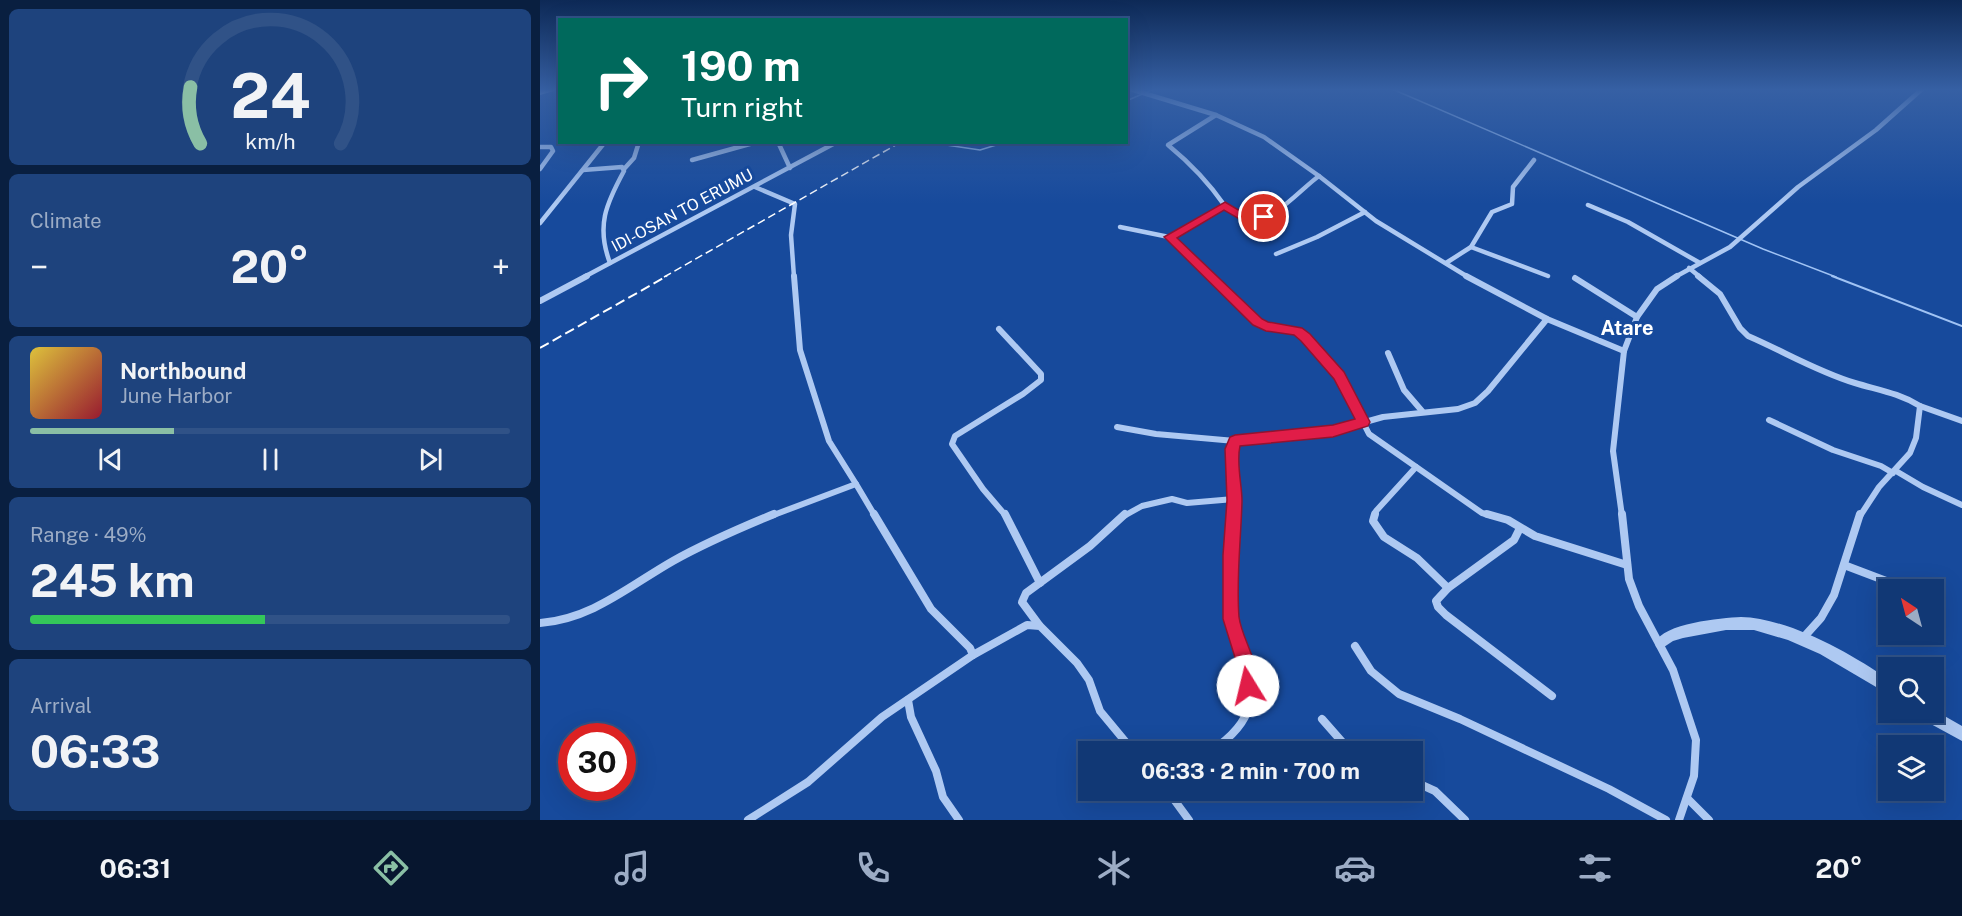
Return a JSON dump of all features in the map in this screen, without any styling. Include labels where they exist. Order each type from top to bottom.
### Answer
[{"type":"street","points":[[1196,127],[1168,145],[1187,160],[1215,191],[1225,206],[1248,221],[1255,221],[1272,214],[1288,202],[1299,189],[1319,176]]},
{"type":"street","points":[[1243,127],[1264,137],[1365,212],[1446,263],[1547,319],[1624,351]]},
{"type":"street","points":[[1679,820],[1694,776],[1696,740],[1688,710],[1661,643],[1639,606],[1629,579],[1613,451],[1624,351],[1637,317],[1657,289],[1689,268],[1728,248],[1798,187],[1878,127]]},
{"type":"street","points":[[540,223],[603,144]]},
{"type":"street","points":[[610,263],[604,246],[602,221],[609,197],[624,169],[634,158],[638,144]]},
{"type":"street","points":[[692,160],[750,144]]},
{"type":"street","points":[[779,144],[790,168]]},
{"type":"street","name":"IDI-OSAN TO ERUMU","points":[[540,301],[833,144]]},
{"type":"street","points":[[540,147],[551,147],[553,151],[540,169]]},
{"type":"street","points":[[1446,263],[1471,247],[1492,212],[1512,204],[1513,187],[1534,160]]},
{"type":"street","points":[[583,170],[616,167],[624,169]]},
{"type":"street","points":[[755,187],[795,204],[791,235],[800,350],[829,441],[931,609],[970,648],[973,655]]},
{"type":"street","points":[[1588,205],[1628,222],[1700,263]]},
{"type":"street","points":[[1169,237],[1225,206]]},
{"type":"street","points":[[1276,254],[1317,237],[1365,212]]},
{"type":"street","points":[[1120,227],[1134,232],[1146,231],[1169,237],[1257,322],[1266,327],[1298,331],[1340,375],[1369,434],[1482,513],[1508,520],[1535,536],[1627,565]]},
{"type":"street","points":[[1471,247],[1548,276]]},
{"type":"street","points":[[1689,268],[1720,294],[1740,328],[1748,336],[1854,383],[1885,390],[1962,421]]},
{"type":"street","points":[[1575,278],[1637,317]]},
{"type":"street","points":[[1117,427],[1156,434],[1235,441],[1333,431],[1363,422],[1422,411],[1458,409],[1475,403],[1488,391],[1547,319]]},
{"type":"street","points":[[999,329],[1041,374],[1041,380],[1023,394],[955,436],[952,444],[983,489],[1010,520],[1026,558],[1040,583]]},
{"type":"street","points":[[1388,353],[1404,390],[1422,411]]},
{"type":"street","points":[[1801,640],[1816,625],[1833,600],[1852,543],[1855,525],[1864,507],[1888,476],[1908,458],[1919,429],[1920,406]]},
{"type":"street","points":[[1769,420],[1833,450],[1881,466],[1962,505]]},
{"type":"street","points":[[1224,741],[1248,716],[1246,664],[1231,619],[1234,500],[1232,449],[1235,441]]},
{"type":"street","points":[[1416,467],[1376,511],[1373,521],[1384,537],[1417,558],[1448,588]]},
{"type":"street","points":[[540,623],[552,623],[589,611],[634,587],[673,561],[769,515],[856,484]]},
{"type":"street","points":[[1124,741],[1100,711],[1089,680],[1077,663],[1027,613],[1022,602],[1026,593],[1090,546],[1126,514],[1142,506],[1172,499],[1187,503],[1234,500]]},
{"type":"street","points":[[1520,528],[1514,540],[1448,588],[1436,601],[1438,607],[1446,615],[1552,696]]},
{"type":"street","points":[[1844,565],[1881,579]]},
{"type":"street","points":[[1661,643],[1666,637],[1687,631],[1737,623],[1755,624],[1801,640],[1851,663],[1878,681]]},
{"type":"street","points":[[748,820],[808,782],[882,717],[973,655],[1027,625],[1040,626]]},
{"type":"street","points":[[1355,646],[1371,672],[1400,694],[1460,719],[1609,789],[1666,820]]},
{"type":"street","points":[[908,700],[915,726],[936,771],[944,797],[959,820]]},
{"type":"street","points":[[1322,719],[1342,741]]},
{"type":"street","points":[[1942,723],[1962,734]]},
{"type":"street","points":[[1423,785],[1435,790],[1465,820]]},
{"type":"street","points":[[1688,798],[1709,820]]},
{"type":"street","points":[[1175,801],[1189,820]]},
{"type":"waterway","points":[[1481,127],[1763,249],[1836,277]]},
{"type":"waterway","points":[[940,144],[980,150],[1000,144]]},
{"type":"waterway","points":[[1832,276],[1962,326]]},
{"type":"railway","points":[[664,277],[897,144]]},
{"type":"railway","points":[[540,348],[667,276]]},
{"type":"district","name":"Atare","points":[[1627,328]]},
{"type":"route","points":[[1248,686],[1246,664],[1231,619],[1234,500],[1232,449],[1235,441],[1333,431],[1363,422],[1340,375],[1298,331],[1266,327],[1257,322],[1169,237],[1225,206],[1248,221],[1264,217]]}]
